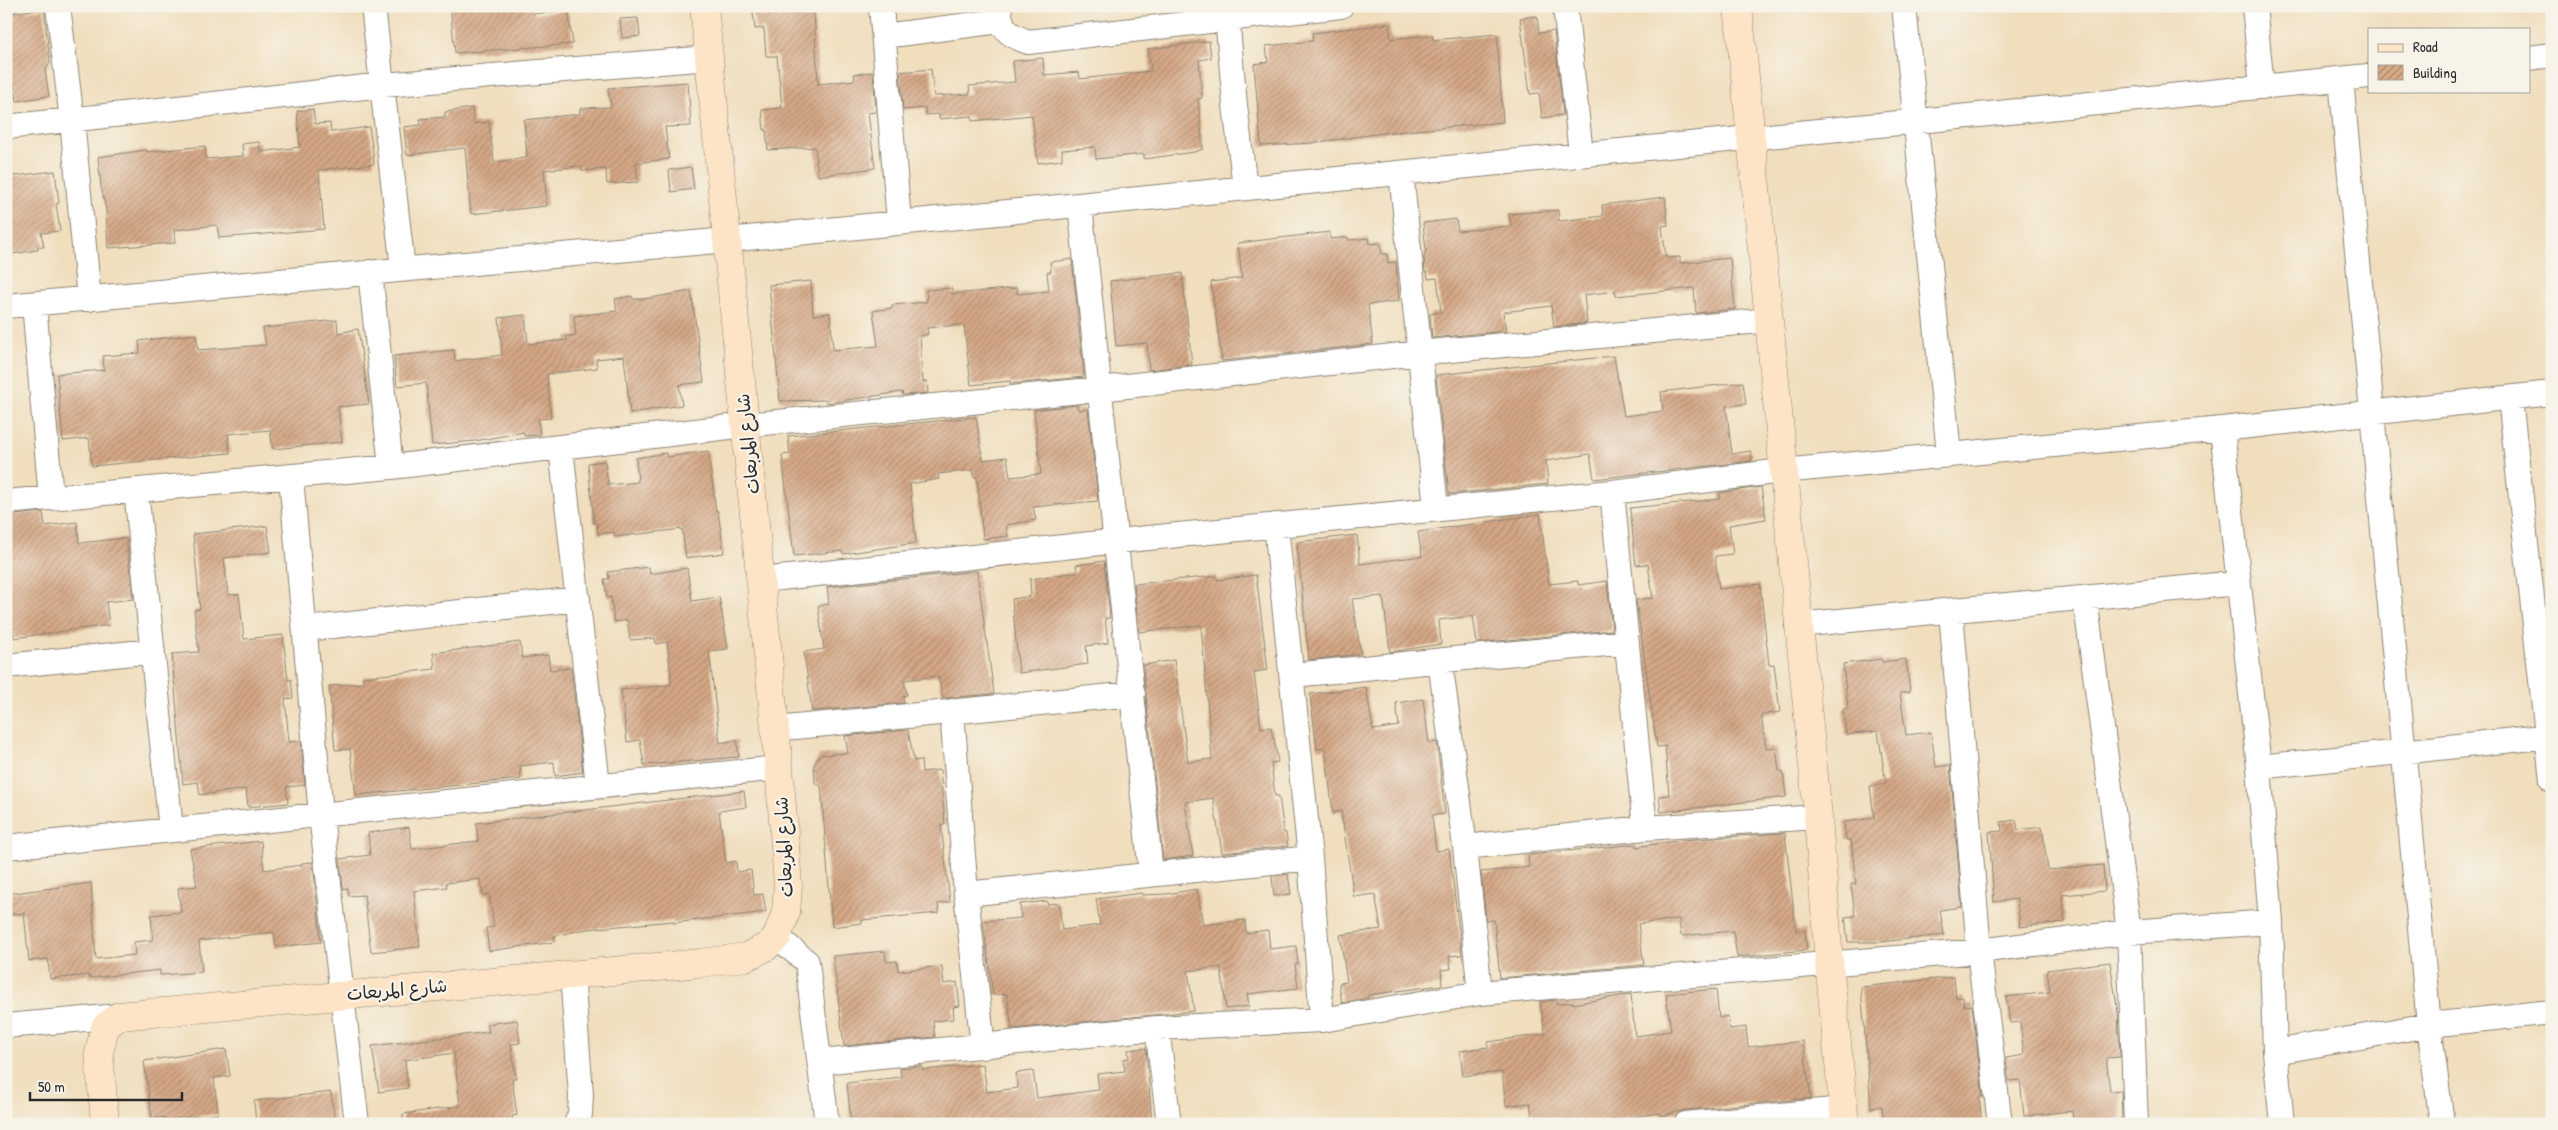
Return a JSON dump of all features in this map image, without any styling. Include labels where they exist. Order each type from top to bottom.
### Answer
[{"type":"street","points":[[58,6],[72,120],[89,299]]},
{"type":"street","points":[[373,6],[403,269]]},
{"type":"street","name":"شارع المربعات","points":[[119,1016],[746,957],[766,947],[777,937],[786,912],[788,885],[779,768],[704,6]]},
{"type":"street","points":[[881,6],[899,222]]},
{"type":"street","points":[[884,36],[999,14],[1010,35],[1028,42],[1227,12],[1341,6]]},
{"type":"street","points":[[1565,6],[1581,154]]},
{"type":"street","points":[[1686,1124],[1844,1116],[1829,962],[1818,817],[1797,625],[1770,320],[1738,6]]},
{"type":"street","points":[[1904,6],[1917,120],[1949,454]]},
{"type":"street","points":[[2254,6],[2262,87]]},
{"type":"street","points":[[1227,12],[1235,105],[1245,188]]},
{"type":"street","points":[[2530,58],[2552,55]]},
{"type":"street","points":[[6,127],[383,85],[709,58]]},
{"type":"street","points":[[6,306],[727,240],[2368,76]]},
{"type":"street","points":[[2341,79],[2429,1025],[2442,1124]]},
{"type":"street","points":[[1401,173],[1436,508]]},
{"type":"street","points":[[1080,205],[1118,541],[1151,873]]},
{"type":"street","points":[[370,272],[391,467]]},
{"type":"street","points":[[34,304],[51,498]]},
{"type":"street","points":[[6,502],[391,467],[746,425],[1100,390],[1419,353],[1770,320]]},
{"type":"street","points":[[762,580],[1436,508],[1612,492],[1782,471],[2222,428],[2552,393]]},
{"type":"street","points":[[2510,398],[2550,736],[2552,780]]},
{"type":"street","points":[[2222,428],[2259,767],[2271,922],[2275,1052],[2282,1124]]},
{"type":"street","points":[[561,448],[598,786]]},
{"type":"street","points":[[291,477],[321,815],[357,1124]]},
{"type":"street","points":[[136,490],[171,830]]},
{"type":"street","points":[[1612,492],[1645,828]]},
{"type":"street","points":[[1276,525],[1293,675],[1310,858],[1322,1020]]},
{"type":"street","points":[[1797,625],[2238,583]]},
{"type":"street","points":[[2085,598],[2129,932],[2136,1124]]},
{"type":"street","points":[[305,630],[578,599]]},
{"type":"street","points":[[1951,611],[1979,951],[2000,1124]]},
{"type":"street","points":[[1293,675],[1627,642]]},
{"type":"street","points":[[6,666],[152,651]]},
{"type":"street","points":[[1440,661],[1465,847],[1480,993]]},
{"type":"street","points":[[774,729],[1133,694]]},
{"type":"street","points":[[952,711],[966,894],[983,1046]]},
{"type":"street","points":[[2259,767],[2550,736]]},
{"type":"street","points":[[6,847],[779,768]]},
{"type":"street","points":[[1465,847],[1645,828],[1818,817]]},
{"type":"street","points":[[966,894],[1151,873],[1310,858]]},
{"type":"street","points":[[821,1062],[1157,1028],[1322,1020],[1480,993],[1829,962],[1979,951],[2129,932],[2271,922]]},
{"type":"street","points":[[777,937],[807,962],[821,1062],[827,1124]]},
{"type":"street","points":[[572,974],[581,1095],[580,1114],[576,1124]]},
{"type":"street","points":[[2275,1052],[2429,1025],[2552,1012]]},
{"type":"street","points":[[6,1026],[119,1016]]},
{"type":"street","points":[[105,1124],[99,1053],[105,1027],[119,1016]]},
{"type":"street","points":[[1157,1028],[1169,1124]]},
{"type":"building","points":[[450,6],[532,6],[533,14],[568,10],[573,44],[455,53]]},
{"type":"building","points":[[752,6],[768,6],[769,14],[814,11],[818,84],[855,80],[854,74],[873,72],[876,112],[868,113],[875,168],[818,176],[815,147],[768,150],[762,110],[782,108],[777,56],[766,56],[764,28],[755,29]]},
{"type":"building","points":[[44,9],[50,63],[45,70],[49,96],[17,101],[14,82],[6,83],[6,21],[10,21],[9,13]]},
{"type":"building","points":[[1537,16],[1539,33],[1554,31],[1563,115],[1542,118],[1539,93],[1530,94],[1520,18]]},
{"type":"building","points":[[638,18],[640,36],[622,38],[620,19]]},
{"type":"building","points":[[1389,24],[1391,39],[1432,35],[1433,40],[1497,34],[1503,122],[1383,133],[1312,143],[1261,146],[1254,64],[1268,62],[1266,46],[1313,41],[1312,33]]},
{"type":"building","points":[[1209,41],[1211,58],[1199,60],[1202,98],[1198,99],[1203,149],[1194,152],[1144,159],[1144,154],[1096,159],[1095,147],[1062,150],[1062,160],[1038,163],[1032,115],[972,121],[972,116],[939,119],[939,114],[926,115],[925,108],[903,110],[900,72],[931,69],[934,96],[970,94],[969,86],[1015,82],[1013,61],[1043,58],[1044,75],[1079,72],[1080,79],[1151,71],[1148,49]]},
{"type":"building","points":[[688,82],[691,126],[665,127],[669,159],[636,163],[638,182],[607,184],[606,169],[582,171],[581,166],[544,170],[547,206],[471,214],[465,148],[407,155],[404,127],[421,125],[420,119],[445,117],[445,112],[472,108],[474,124],[489,122],[494,162],[525,158],[527,156],[524,120],[580,114],[580,108],[611,107],[608,88]]},
{"type":"building","points":[[313,109],[315,124],[330,123],[331,132],[369,127],[373,153],[374,164],[319,170],[324,229],[219,238],[217,225],[174,230],[175,243],[108,248],[106,210],[101,187],[98,157],[146,150],[147,152],[205,146],[206,159],[243,156],[242,144],[259,142],[260,152],[300,147],[297,111]]},
{"type":"building","points":[[691,167],[694,189],[671,192],[669,170]]},
{"type":"building","points":[[55,171],[59,203],[56,204],[60,231],[41,233],[44,247],[37,247],[38,250],[6,255],[6,177]]},
{"type":"building","points":[[1665,197],[1668,225],[1662,226],[1666,258],[1680,257],[1680,263],[1730,258],[1735,309],[1696,313],[1694,288],[1616,296],[1615,291],[1584,295],[1587,323],[1554,327],[1551,306],[1503,312],[1506,331],[1432,338],[1430,314],[1441,312],[1437,278],[1428,279],[1427,272],[1425,272],[1424,258],[1426,250],[1423,223],[1456,219],[1458,231],[1511,226],[1509,214],[1558,210],[1559,221],[1603,216],[1602,205]]},
{"type":"building","points":[[1330,232],[1330,239],[1348,237],[1349,240],[1369,238],[1370,244],[1380,243],[1382,254],[1387,254],[1388,263],[1396,262],[1399,301],[1368,305],[1373,344],[1222,361],[1211,282],[1242,278],[1238,243]]},
{"type":"building","points":[[1072,259],[1084,377],[1010,384],[1010,381],[971,385],[964,325],[959,325],[927,328],[928,334],[920,336],[923,382],[927,381],[928,393],[903,395],[902,392],[827,403],[826,400],[780,401],[769,285],[811,281],[813,315],[830,313],[833,350],[878,346],[873,311],[892,308],[892,305],[927,302],[926,290],[952,288],[952,294],[1017,288],[1017,294],[1049,291],[1047,272],[1051,272],[1050,262]]},
{"type":"building","points":[[1182,273],[1192,365],[1149,370],[1147,343],[1116,346],[1110,281]]},
{"type":"building","points":[[691,291],[704,382],[679,385],[682,405],[630,413],[624,356],[596,359],[597,368],[547,374],[551,418],[538,419],[540,435],[524,436],[524,432],[475,441],[432,445],[426,383],[397,386],[394,356],[454,350],[455,361],[502,355],[499,318],[525,315],[528,344],[567,340],[567,336],[576,336],[574,316],[617,311],[615,299],[632,296],[633,299],[644,299]]},
{"type":"building","points":[[337,320],[338,333],[358,329],[369,404],[338,407],[342,442],[273,449],[270,430],[228,434],[230,453],[92,466],[89,438],[63,441],[57,374],[104,370],[103,356],[140,353],[139,341],[196,334],[198,350],[266,345],[263,328]]},
{"type":"building","points":[[1614,356],[1624,416],[1663,411],[1661,392],[1743,382],[1746,404],[1726,406],[1732,454],[1751,451],[1752,461],[1594,479],[1590,454],[1546,461],[1548,484],[1449,494],[1436,375]]},
{"type":"building","points":[[1077,405],[1078,410],[1088,409],[1098,501],[1033,507],[1036,520],[1006,525],[1008,536],[983,539],[977,477],[974,477],[973,470],[938,474],[939,479],[910,484],[916,543],[843,554],[842,551],[794,556],[782,455],[790,454],[788,436],[976,417],[983,460],[1007,457],[1010,477],[1041,474],[1034,410]]},
{"type":"building","points":[[708,451],[724,553],[686,558],[682,529],[615,537],[614,532],[598,534],[597,523],[594,523],[588,463],[605,461],[608,485],[638,482],[636,458],[666,453],[667,457]]},
{"type":"building","points":[[1761,487],[1766,519],[1729,525],[1733,554],[1715,556],[1719,589],[1760,584],[1769,665],[1774,664],[1780,712],[1761,715],[1766,748],[1776,747],[1779,771],[1783,771],[1786,797],[1661,812],[1659,796],[1669,795],[1665,746],[1657,747],[1636,600],[1653,598],[1648,564],[1636,565],[1630,508],[1720,499],[1719,493]]},
{"type":"building","points":[[43,512],[45,526],[77,522],[79,543],[126,538],[133,599],[106,602],[109,625],[14,638],[13,627],[6,628],[6,516]]},
{"type":"building","points":[[1540,514],[1549,584],[1578,581],[1578,585],[1607,581],[1612,630],[1477,643],[1473,616],[1439,620],[1441,644],[1390,652],[1383,596],[1352,599],[1361,654],[1309,660],[1297,542],[1357,535],[1360,564],[1422,556],[1418,532]]},
{"type":"building","points":[[267,526],[271,552],[224,558],[228,595],[239,594],[244,639],[283,635],[288,680],[291,679],[293,698],[285,699],[289,742],[301,741],[305,785],[286,787],[288,803],[248,807],[246,789],[200,795],[198,782],[183,784],[172,654],[199,652],[194,610],[200,609],[193,534]]},
{"type":"building","points":[[1104,561],[1110,618],[1105,618],[1108,643],[1086,646],[1088,664],[1019,673],[1012,599],[1031,596],[1030,579],[1077,572],[1076,565]]},
{"type":"building","points":[[649,567],[650,574],[687,568],[692,601],[719,597],[728,649],[709,651],[720,743],[737,740],[739,757],[644,765],[640,740],[627,742],[621,690],[671,685],[667,642],[656,644],[655,638],[630,640],[627,620],[614,622],[611,597],[607,598],[604,579],[609,579],[608,572]]},
{"type":"building","points":[[977,571],[994,694],[943,698],[938,676],[904,680],[907,695],[903,696],[904,703],[812,711],[804,652],[824,649],[818,606],[829,604],[827,587]]},
{"type":"building","points":[[1256,575],[1268,670],[1254,672],[1261,728],[1271,727],[1274,738],[1278,762],[1271,763],[1275,796],[1279,796],[1284,833],[1286,833],[1288,846],[1222,853],[1213,798],[1185,802],[1193,856],[1163,860],[1143,668],[1144,665],[1174,660],[1188,762],[1212,759],[1201,625],[1139,632],[1134,584],[1216,576],[1217,580]]},
{"type":"building","points":[[520,642],[522,658],[548,655],[550,670],[571,668],[583,772],[555,776],[554,762],[520,766],[521,779],[356,795],[350,749],[335,750],[329,686],[363,683],[363,677],[435,669],[433,653]]},
{"type":"building","points":[[1881,659],[1882,662],[1906,659],[1910,692],[1900,693],[1906,735],[1931,732],[1936,767],[1950,765],[1962,907],[1940,910],[1944,935],[1880,942],[1848,942],[1845,917],[1855,916],[1851,884],[1856,884],[1851,840],[1846,840],[1844,822],[1874,818],[1870,786],[1886,784],[1878,731],[1846,735],[1843,709],[1848,708],[1843,664]]},
{"type":"building","points":[[1366,687],[1373,730],[1399,726],[1396,703],[1423,699],[1429,743],[1437,742],[1445,814],[1432,815],[1436,851],[1449,849],[1462,955],[1449,956],[1451,969],[1441,970],[1442,985],[1368,995],[1368,998],[1342,1003],[1339,983],[1347,982],[1340,935],[1381,929],[1375,894],[1354,897],[1341,811],[1333,813],[1325,748],[1317,749],[1310,694]]},
{"type":"building","points":[[908,730],[914,761],[921,760],[922,772],[940,770],[945,824],[941,825],[950,902],[938,904],[939,913],[862,920],[862,923],[832,927],[821,786],[815,783],[814,764],[820,755],[848,753],[845,736]]},
{"type":"building","points":[[744,791],[746,807],[719,811],[726,863],[736,861],[737,872],[751,870],[754,895],[763,894],[766,912],[673,923],[673,921],[587,929],[554,936],[555,942],[489,951],[486,928],[494,927],[489,894],[483,895],[480,879],[446,883],[447,887],[414,891],[420,947],[371,952],[364,895],[349,896],[348,888],[343,889],[340,859],[370,855],[368,833],[409,827],[412,849],[478,841],[476,823]]},
{"type":"building","points":[[2016,820],[2018,830],[2042,827],[2048,870],[2103,865],[2105,891],[2062,895],[2065,922],[2020,927],[2017,899],[1994,902],[1989,832],[2002,831],[2001,822]]},
{"type":"building","points":[[1785,833],[1796,931],[1805,930],[1807,950],[1737,957],[1733,931],[1681,936],[1679,919],[1638,924],[1644,965],[1500,978],[1494,920],[1486,921],[1481,872],[1529,867],[1528,855],[1636,844],[1636,847],[1681,840]]},
{"type":"building","points":[[261,841],[264,870],[313,862],[321,942],[276,947],[274,932],[199,941],[202,972],[160,975],[160,970],[89,978],[89,975],[50,979],[48,959],[29,961],[24,913],[6,915],[6,894],[91,883],[96,959],[135,955],[134,942],[153,940],[151,915],[181,912],[178,888],[197,886],[190,849]]},
{"type":"building","points":[[1288,874],[1291,894],[1274,896],[1272,876]]},
{"type":"building","points":[[1197,889],[1203,925],[1245,920],[1246,933],[1268,930],[1270,949],[1296,946],[1298,964],[1295,964],[1298,988],[1247,994],[1249,1006],[1226,1009],[1221,967],[1188,971],[1194,1011],[1012,1029],[1007,994],[993,995],[983,921],[1021,918],[1020,904],[1047,901],[1047,904],[1059,903],[1062,930],[1100,925],[1096,899],[1142,893],[1142,895],[1167,894]]},
{"type":"building","points":[[885,951],[886,962],[897,961],[898,971],[942,966],[944,984],[957,982],[960,1006],[953,1007],[954,1019],[933,1021],[935,1037],[844,1046],[833,956]]},
{"type":"building","points":[[2110,962],[2118,1013],[2120,1057],[2106,1058],[2110,1091],[2121,1090],[2122,1119],[2115,1120],[2116,1124],[2074,1124],[2072,1111],[2024,1116],[2020,1080],[2009,1081],[2006,1058],[2024,1055],[2020,1022],[2010,1023],[2006,997],[2050,992],[2047,970]]},
{"type":"building","points":[[1954,977],[1956,998],[1963,997],[1964,1006],[1972,1005],[1983,1097],[1979,1097],[1982,1124],[1884,1124],[1882,1106],[1871,1108],[1861,987]]},
{"type":"building","points":[[1716,989],[1719,1018],[1728,1016],[1730,1029],[1746,1027],[1748,1047],[1803,1041],[1811,1098],[1685,1110],[1661,1116],[1660,1113],[1583,1124],[1533,1124],[1530,1103],[1506,1106],[1502,1072],[1463,1076],[1460,1051],[1488,1047],[1488,1042],[1545,1034],[1540,1002],[1556,1000],[1557,1004],[1573,1002],[1573,1004],[1631,994],[1635,1036],[1671,1031],[1666,994]]},
{"type":"building","points":[[517,1020],[520,1043],[511,1044],[516,1078],[512,1078],[517,1115],[512,1116],[513,1124],[403,1124],[403,1114],[460,1106],[454,1053],[405,1060],[408,1088],[379,1092],[372,1046],[489,1032],[487,1024]]},
{"type":"building","points":[[1146,1048],[1152,1124],[851,1124],[847,1083],[901,1077],[900,1068],[922,1066],[923,1070],[983,1064],[987,1092],[1018,1088],[1016,1073],[1033,1071],[1037,1098],[1099,1090],[1097,1074],[1125,1071],[1123,1059],[1129,1058],[1128,1050]]},
{"type":"building","points":[[226,1049],[230,1076],[214,1078],[218,1114],[164,1120],[164,1117],[152,1119],[144,1061]]},
{"type":"building","points":[[331,1092],[335,1124],[256,1124],[254,1101]]}]
